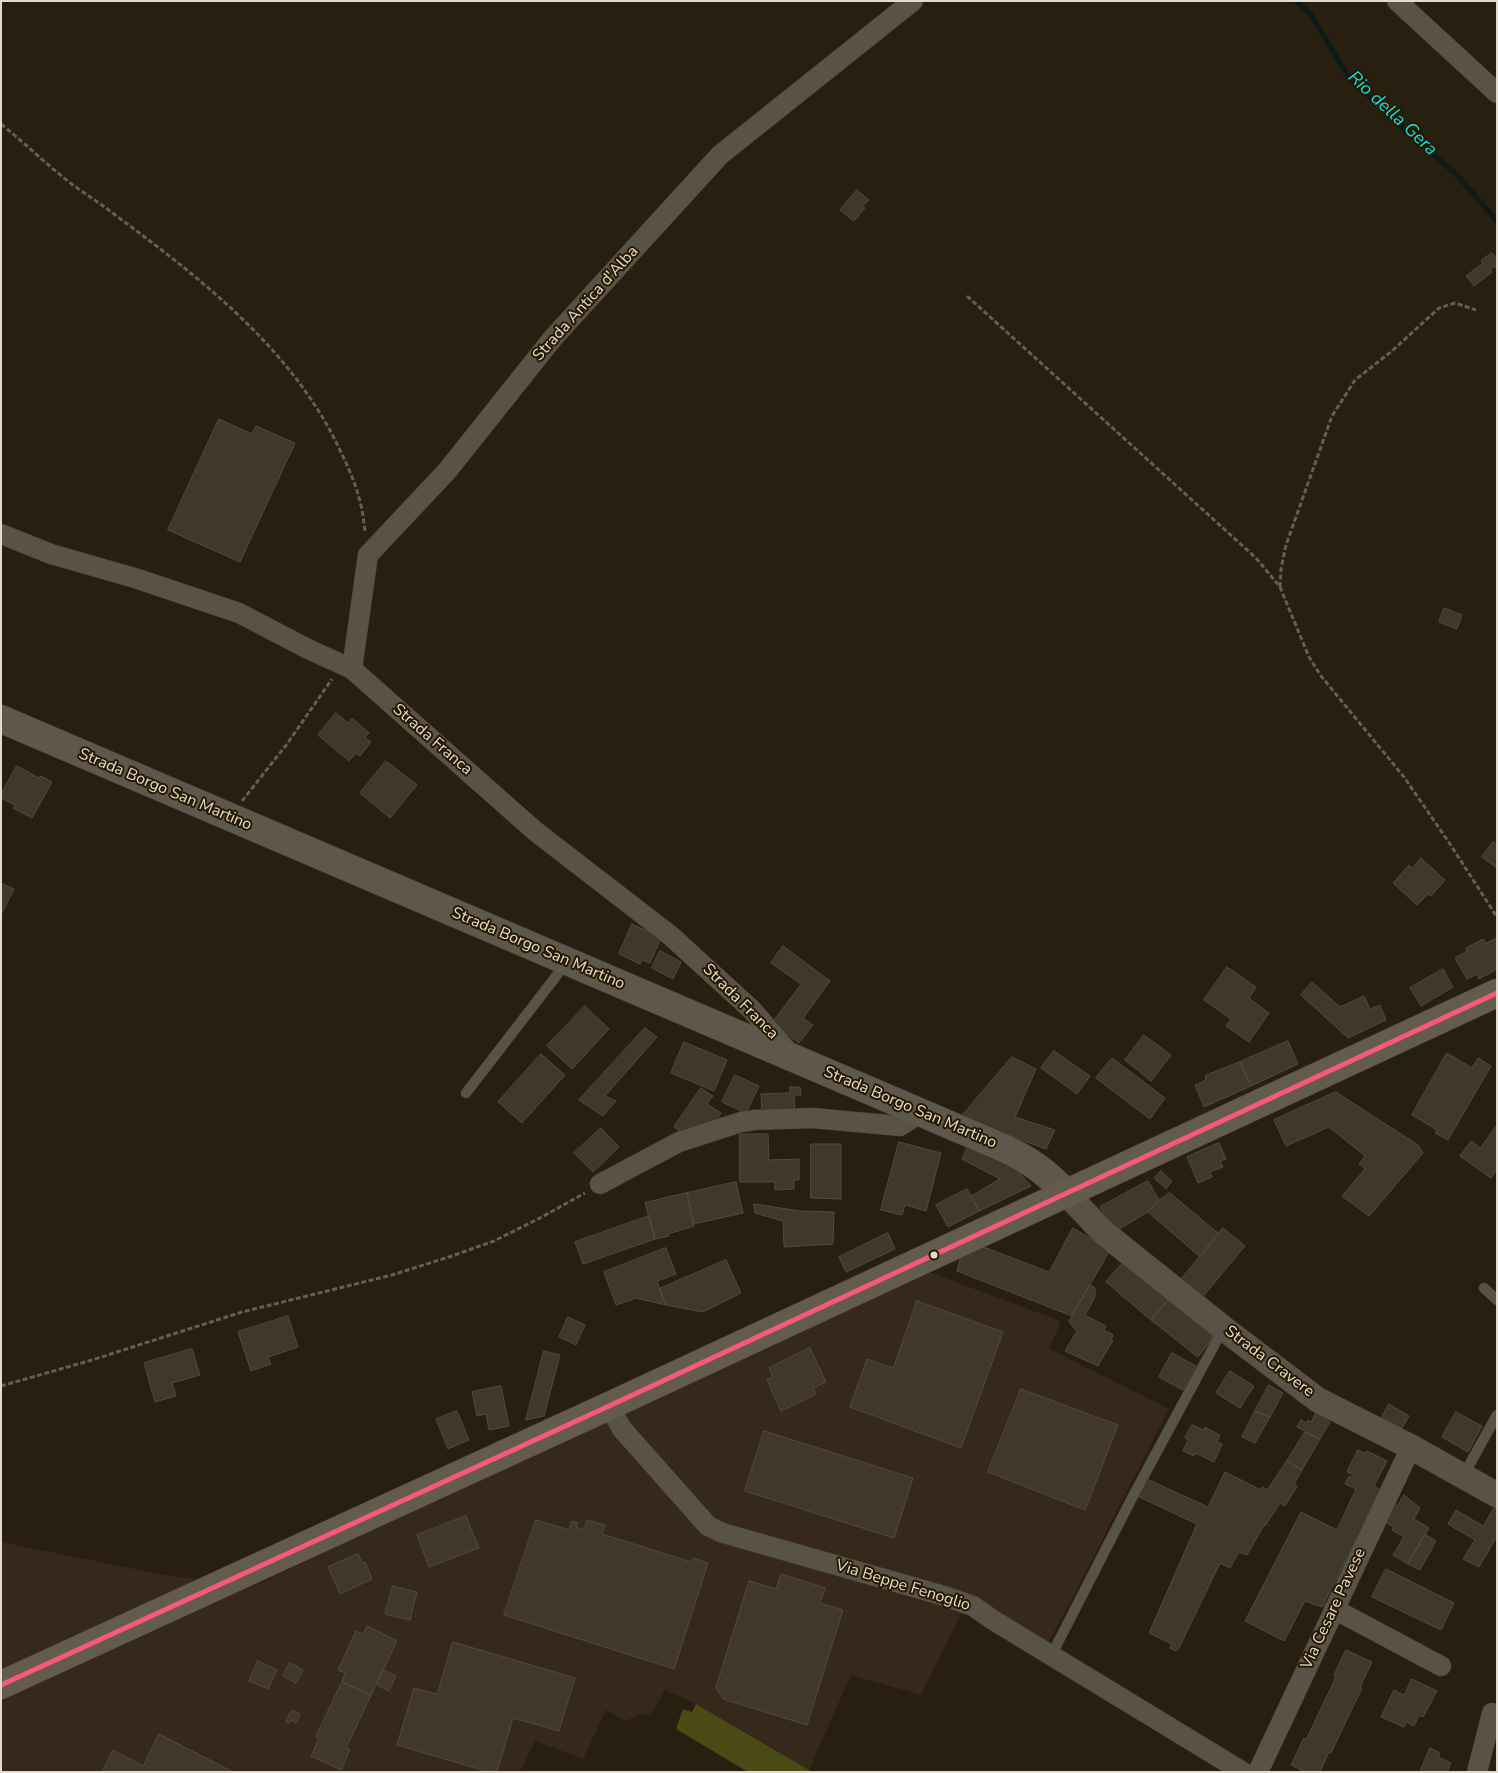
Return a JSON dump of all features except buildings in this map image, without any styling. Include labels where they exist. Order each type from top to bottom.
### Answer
[{"type":"main road","name":"Strada Borgo San Martino","points":[[1,719],[1031,1162],[1066,1193]]},
{"type":"main road","points":[[1,1685],[609,1406],[1497,993]]},
{"type":"street","name":"Strada Antica d'Alba","points":[[368,555],[447,471],[553,338],[720,155],[913,1]]},
{"type":"street","points":[[1397,1],[1497,93]]},
{"type":"street","name":"Strada Franca","points":[[1,534],[51,554],[138,579],[239,613],[347,667],[535,831],[671,936],[752,1010],[794,1059]]},
{"type":"street","points":[[347,667],[368,555]]},
{"type":"street","points":[[600,1184],[679,1142],[741,1122],[812,1118],[900,1126],[920,1113]]},
{"type":"street","name":"Strada Cravere","points":[[1066,1193],[1102,1231],[1318,1400],[1411,1447],[1497,1495]]},
{"type":"street","name":"Via Beppe Fenoglio","points":[[609,1406],[622,1429],[708,1526],[722,1533],[861,1571],[974,1606],[1051,1656],[1243,1772]]},
{"type":"street","name":"Via Cesare Pavese","points":[[1258,1772],[1411,1447]]},
{"type":"street","points":[[1334,1609],[1441,1666]]},
{"type":"street","points":[[1477,1772],[1492,1713]]},
{"type":"lane","points":[[466,1093],[557,975],[565,961]]},
{"type":"lane","points":[[1484,1288],[1497,1300]]},
{"type":"lane","points":[[1051,1656],[1133,1496],[1224,1328]]},
{"type":"lane","points":[[1463,1476],[1497,1415]]},
{"type":"path","points":[[1,124],[75,186],[219,296],[247,321],[290,370],[331,432],[358,489],[363,510],[368,555]]},
{"type":"path","points":[[967,296],[1256,558],[1280,587],[1309,657],[1321,676],[1404,777],[1497,917]]},
{"type":"path","points":[[1280,587],[1281,569],[1286,545],[1332,416],[1355,380],[1392,351],[1439,308],[1455,303],[1476,310]]},
{"type":"path","points":[[229,817],[347,667]]},
{"type":"path","points":[[1,1386],[92,1360],[242,1312],[392,1275],[452,1256],[494,1241],[540,1218],[600,1184]]},
{"type":"shaded area","points":[[923,1270],[1061,1321],[1049,1349],[1169,1409],[1039,1660],[1005,1636],[962,1612],[921,1695],[851,1675],[809,1770],[696,1704],[665,1690],[651,1715],[638,1715],[626,1721],[606,1710],[583,1759],[535,1741],[520,1772],[1,1772],[1,1542],[165,1575],[254,1586]]},
{"type":"shaded area","points":[[696,1704],[813,1772],[748,1772],[676,1729],[683,1709],[692,1712]]},
{"type":"waterway","name":"Rio della Gera","points":[[1296,1],[1310,13],[1348,76],[1457,175],[1497,221]]},
{"type":"transit line","points":[[1,1685],[609,1406],[1497,993]]}]
